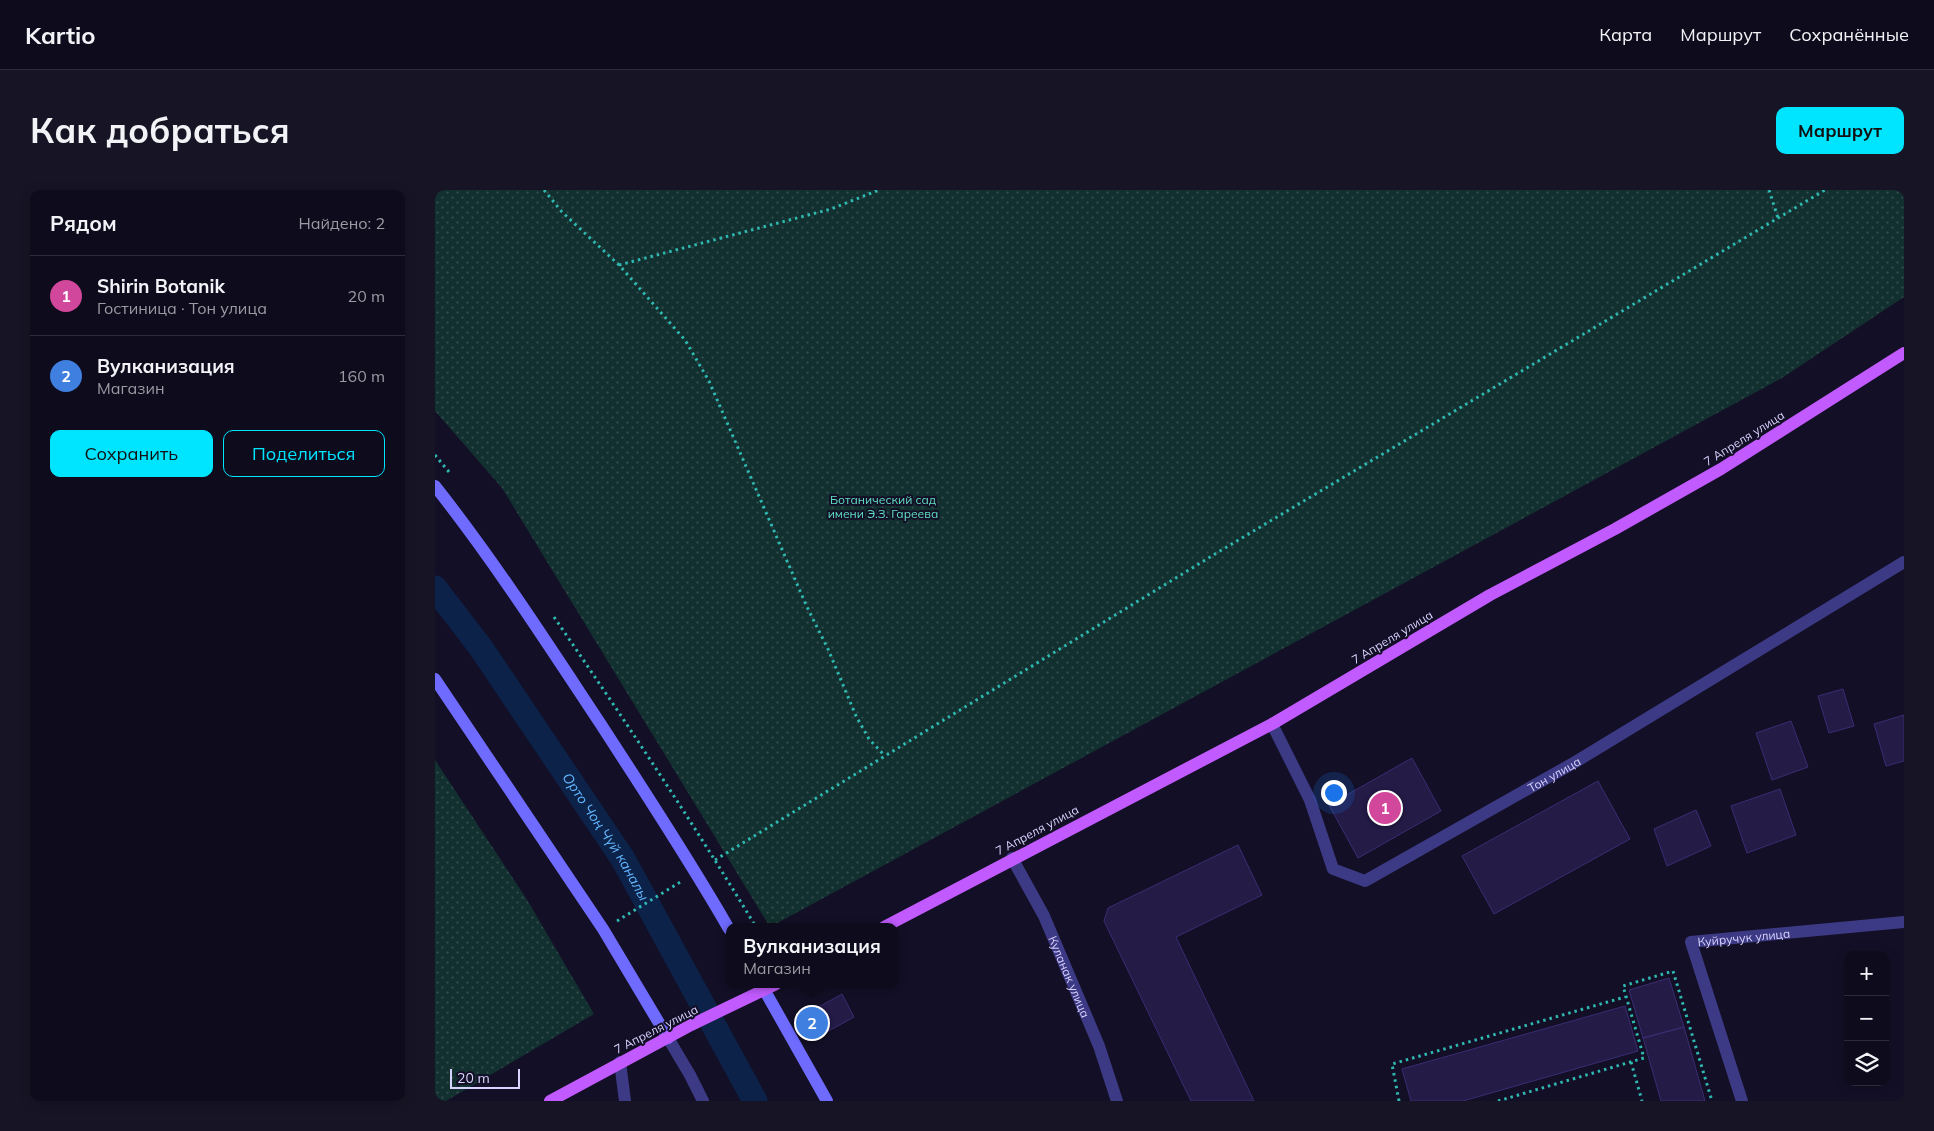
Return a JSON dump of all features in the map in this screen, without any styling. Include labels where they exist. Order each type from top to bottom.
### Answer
[{"type":"main road","name":"7 Апреля улица","points":[[891,923],[1012,858],[1272,724],[1490,595],[1615,529],[1721,469],[1904,353]]},
{"type":"main road","points":[[435,486],[464,522],[542,635],[697,872],[726,924]]},
{"type":"main road","points":[[435,679],[603,929],[667,1038]]},
{"type":"main road","name":"7 Апреля улица","points":[[550,1101],[620,1062],[764,988]]},
{"type":"main road","points":[[768,988],[827,1101]]},
{"type":"street","name":"Тон улица","points":[[1272,724],[1310,800],[1333,869],[1365,881],[1577,761],[1904,562]]},
{"type":"street","name":"Куланак улица","points":[[1012,858],[1043,916],[1099,1046],[1117,1101]]},
{"type":"street","name":"Куйручук улица","points":[[1742,1101],[1691,942],[1904,922]]},
{"type":"street","points":[[667,1038],[690,1075],[703,1101]]},
{"type":"street","points":[[620,1062],[625,1101]]},
{"type":"path","points":[[544,190],[562,212],[619,265],[685,340],[709,380],[856,716],[869,738],[885,756]]},
{"type":"path","points":[[619,265],[831,209],[879,190]]},
{"type":"path","points":[[1769,190],[1778,218]]},
{"type":"path","points":[[715,860],[1215,554],[1825,190]]},
{"type":"path","points":[[630,913],[667,889]]},
{"type":"path","points":[[1498,1101],[1644,1058],[1623,986],[1673,971],[1712,1101]]},
{"type":"path","points":[[1399,1101],[1392,1064],[1625,997]]},
{"type":"path","points":[[1631,1062],[1642,1101]]},
{"type":"green space","name":"Ботанический сад имени Э.З. Гареева","points":[[435,190],[1904,190],[1904,297],[1782,378],[777,923],[768,923],[502,488],[435,411]]},
{"type":"green space","points":[[435,760],[526,898],[594,1014],[446,1101],[435,1101]]},
{"type":"building","points":[[1843,689],[1854,726],[1829,733],[1818,696]]},
{"type":"building","points":[[1904,715],[1904,761],[1886,766],[1874,724]]},
{"type":"building","points":[[1791,721],[1808,767],[1772,780],[1756,733]]},
{"type":"building","points":[[1412,758],[1441,811],[1358,858],[1329,805]]},
{"type":"building","points":[[1598,781],[1630,839],[1494,914],[1462,856]]},
{"type":"building","points":[[1780,789],[1796,835],[1747,853],[1731,806]]},
{"type":"building","points":[[1696,810],[1711,846],[1667,866],[1654,829]]},
{"type":"building","points":[[1238,845],[1262,895],[1176,937],[1254,1101],[1191,1101],[1104,921],[1108,908]]},
{"type":"building","points":[[1669,978],[1684,1027],[1643,1038],[1629,990]]},
{"type":"building","points":[[842,994],[854,1017],[814,1039],[801,1017]]},
{"type":"building","points":[[1625,1006],[1638,1051],[1463,1101],[1411,1101],[1402,1069]]},
{"type":"building","points":[[1684,1027],[1705,1101],[1661,1101],[1643,1038]]},
{"type":"waterway","name":"Орто Чоң Чүй каналы","points":[[435,588],[481,648],[623,859],[755,1101]]},
{"type":"place","name":"Shirin Botanik","points":[[1385,808]]},
{"type":"place","name":"Вулканизация","points":[[812,1023]]}]
